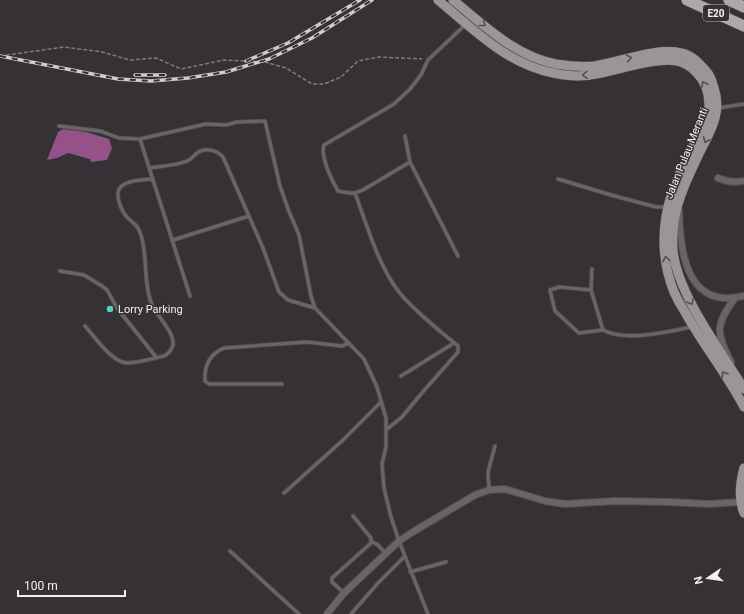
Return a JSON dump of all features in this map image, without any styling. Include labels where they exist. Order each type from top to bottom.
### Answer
[{"type":"highway","name":"E20","points":[[687,0],[744,26]]},
{"type":"highway","name":"E20","points":[[729,0],[744,6]]},
{"type":"main road","name":"Jalan Pulau Meranti","points":[[438,0],[495,47],[516,60],[554,73],[574,76],[594,75],[663,60],[677,61],[690,66],[703,79],[708,93],[709,107],[707,118],[684,164],[667,207],[664,219],[663,239],[666,263],[674,292],[693,327],[733,387],[744,407]]},
{"type":"main road","name":"Jalan Pulau Meranti","points":[[453,0],[501,39],[520,52],[536,59],[557,64],[593,66],[663,51],[682,53],[696,60],[710,75],[718,108],[715,121],[678,203],[674,221],[673,250],[683,288],[742,386]]},
{"type":"main road","points":[[744,468],[740,502],[744,513]]},
{"type":"street","points":[[718,178],[731,182],[744,180]]},
{"type":"street","points":[[678,203],[679,224],[683,248],[693,280],[700,289],[709,295],[735,298],[744,296]]},
{"type":"street","points":[[735,298],[720,322],[719,331],[723,346],[742,386]]},
{"type":"street","points":[[327,614],[344,593],[399,541],[474,495],[489,490],[505,489],[545,501],[565,504],[623,501],[708,504],[740,502]]},
{"type":"lane","points":[[410,162],[363,190],[355,193],[349,193],[338,191],[333,182],[322,150],[324,145],[394,104],[410,89],[428,60],[467,24]]},
{"type":"lane","points":[[718,108],[744,104]]},
{"type":"lane","points":[[58,126],[100,131],[118,138],[140,139],[206,124],[226,125],[237,122],[265,121],[280,186],[299,235],[311,296],[315,308],[364,360],[377,387],[386,418],[386,447],[382,464],[384,488],[399,541],[410,572],[428,614]]},
{"type":"lane","points":[[405,136],[410,162],[458,256]]},
{"type":"lane","points":[[140,139],[190,296]]},
{"type":"lane","points":[[149,168],[184,162],[192,159],[198,152],[209,150],[219,153],[223,157],[249,216],[279,292],[288,300],[315,308]]},
{"type":"lane","points":[[85,326],[113,357],[120,362],[128,363],[166,355],[171,350],[173,344],[171,335],[153,307],[149,297],[139,229],[137,225],[126,216],[119,202],[118,196],[121,186],[124,184],[153,179]]},
{"type":"lane","points":[[558,180],[611,196],[656,207],[667,207]]},
{"type":"lane","points":[[355,193],[371,237],[384,266],[399,291],[427,319],[458,346],[458,352],[420,394],[402,417],[386,430]]},
{"type":"lane","points":[[173,240],[249,216]]},
{"type":"lane","points":[[592,269],[591,290],[603,330]]},
{"type":"lane","points":[[60,271],[84,275],[107,290],[117,308],[156,357]]},
{"type":"lane","points":[[591,290],[559,287],[550,290],[555,311],[579,333],[603,330],[611,334],[621,335],[656,335],[693,327]]},
{"type":"lane","points":[[282,384],[209,384],[205,381],[208,360],[212,355],[224,348],[307,342],[342,346],[349,344]]},
{"type":"lane","points":[[402,376],[454,343]]},
{"type":"lane","points":[[284,493],[342,441],[381,402]]},
{"type":"lane","points":[[489,490],[488,472],[495,446]]},
{"type":"lane","points":[[353,516],[371,538],[371,541],[378,545],[385,553]]},
{"type":"lane","points":[[344,593],[332,582],[332,578],[371,543],[371,541]]},
{"type":"lane","points":[[230,551],[299,614]]},
{"type":"lane","points":[[351,614],[378,583],[405,556]]},
{"type":"lane","points":[[410,572],[446,562]]},
{"type":"path","points":[[0,56],[64,47],[102,52],[130,60],[156,58],[181,69],[224,60],[265,62],[286,68],[312,84],[324,84],[341,77],[358,61],[379,57],[428,60]]},
{"type":"shaded area","points":[[63,129],[86,132],[109,139],[112,148],[107,160],[91,162],[90,159],[68,153],[57,158],[47,160],[58,132]]},
{"type":"railway","points":[[246,61],[288,43],[360,0]]},
{"type":"railway","points":[[0,56],[118,79],[151,81],[188,78],[226,72],[269,59],[312,38],[372,0]]},
{"type":"railway","points":[[135,75],[165,75]]},
{"type":"place","name":"Lorry Parking","points":[[110,309]]}]
